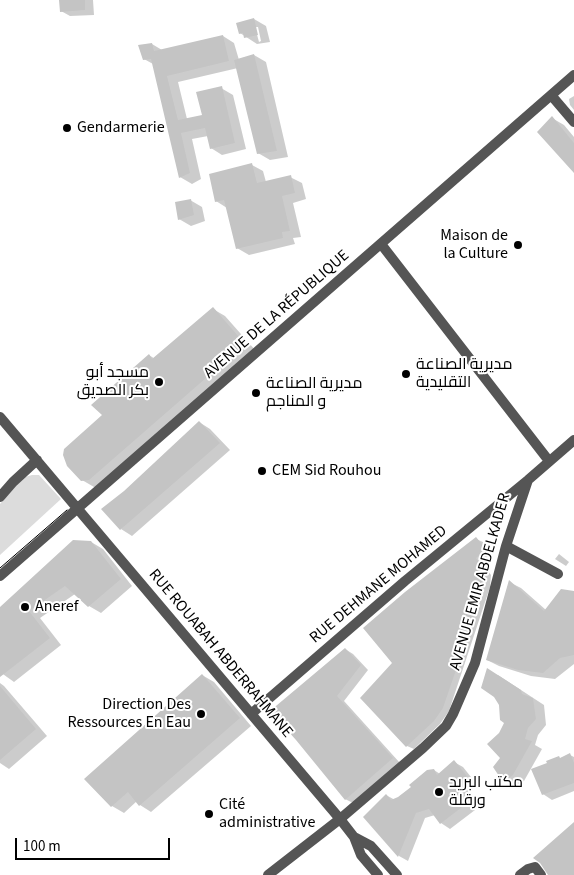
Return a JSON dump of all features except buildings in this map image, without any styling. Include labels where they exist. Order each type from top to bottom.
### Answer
[{"type":"street","name":"AVENUE DE LA RÉPUBLIQUE","points":[[0,576],[574,75]]},
{"type":"street","points":[[551,95],[574,122]]},
{"type":"street","points":[[381,244],[549,461]]},
{"type":"street","name":"RUE ROUABAH ABDERRAHMANE","points":[[0,417],[354,837]]},
{"type":"street","name":"AVENUE EMIR ABDELKADER","points":[[268,875],[340,819],[446,726],[475,663],[506,546],[520,499],[528,480],[574,440]]},
{"type":"street","points":[[0,497],[37,460]]},
{"type":"street","name":"RUE DEHMANE MOHAMED","points":[[251,714],[405,581],[528,480]]},
{"type":"street","points":[[506,546],[558,574]]},
{"type":"street","points":[[354,837],[361,855],[378,875]]},
{"type":"street","points":[[354,837],[370,846],[397,875]]},
{"type":"street","points":[[520,875],[528,869],[535,867],[541,875]]},
{"type":"shaded area","points":[[39,475],[61,499],[0,555],[0,504],[18,483],[25,477]]},
{"type":"tram line","points":[[0,568],[67,510]]},
{"type":"place","name":"Gendarmerie","points":[[67,128]]},
{"type":"place","name":"Maison de la Culture","points":[[518,245]]},
{"type":"place","name":"مديرية الصناعة التقليدية","points":[[406,374]]},
{"type":"place","name":"مسجد أبو بكر الصديق","points":[[159,382]]},
{"type":"place","name":"مديرية الصناعة و المناجم","points":[[256,393]]},
{"type":"place","name":"CEM Sid Rouhou","points":[[262,471]]},
{"type":"place","name":"Aneref","points":[[25,607]]},
{"type":"place","name":"Direction Des Ressources En Eau","points":[[201,714]]},
{"type":"place","name":"مكتب البريد ورقلة","points":[[439,792]]},
{"type":"place","name":"Cité administrative","points":[[209,814]]}]
